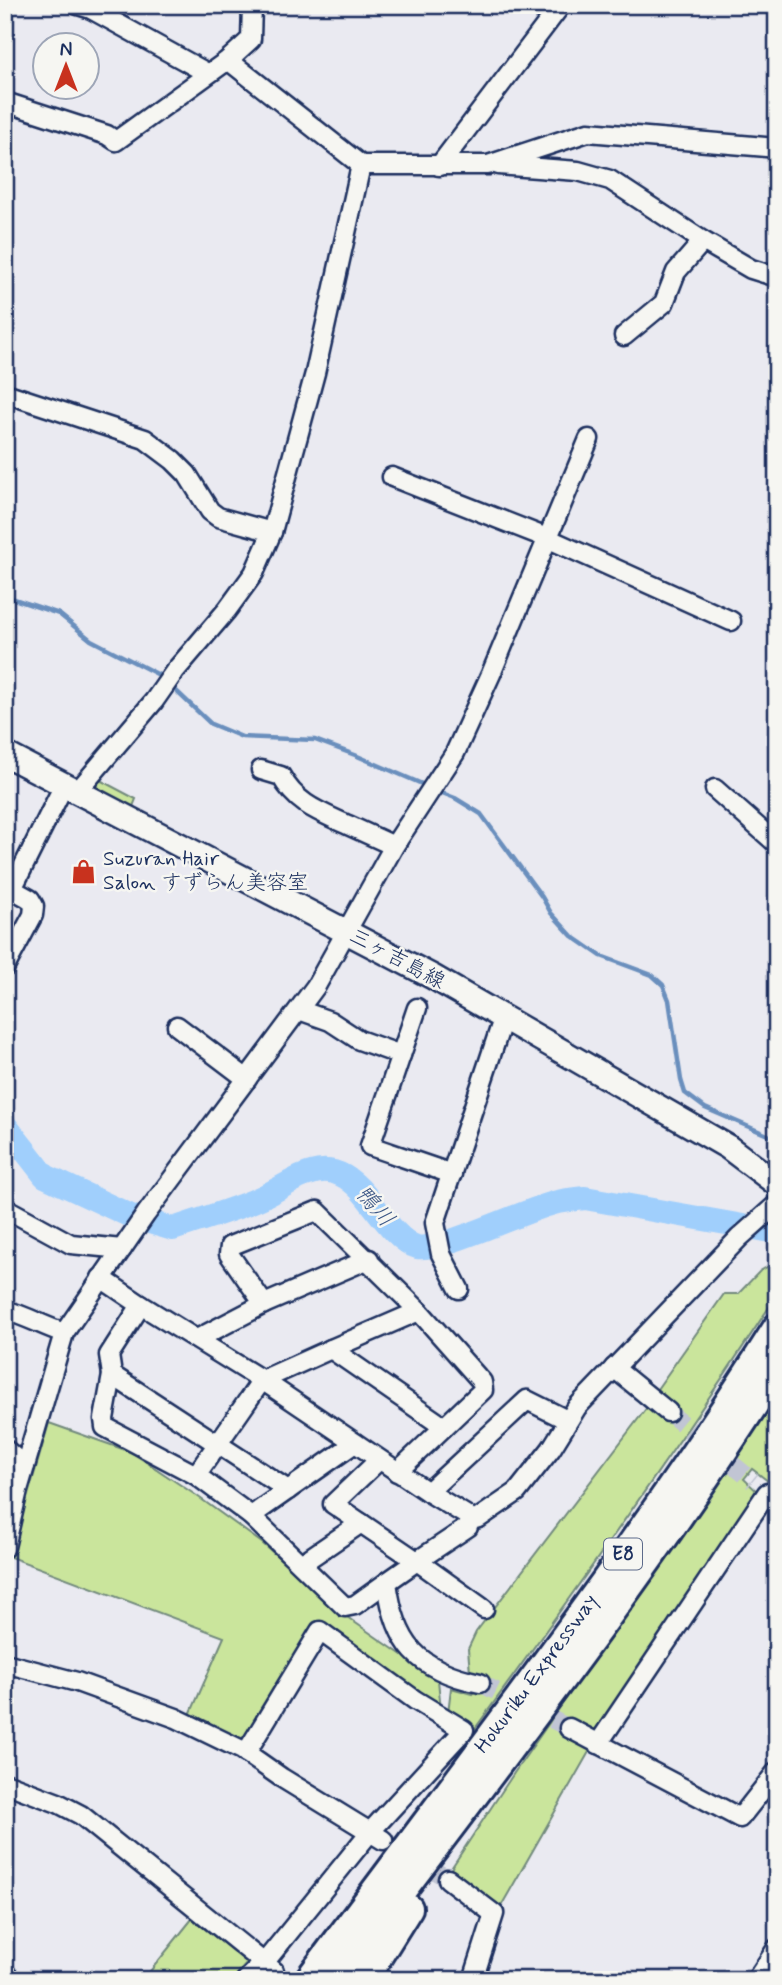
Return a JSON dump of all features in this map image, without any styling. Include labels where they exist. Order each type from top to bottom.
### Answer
[{"type":"highway","name":"Hokuriku Expressway","points":[[307,1980],[461,1775],[687,1464],[777,1327]]},
{"type":"highway","name":"Hokuriku Expressway","points":[[335,1980],[532,1718],[703,1482],[777,1370]]},
{"type":"highway","points":[[364,1980],[532,1718]]},
{"type":"highway","points":[[277,1971],[461,1775]]},
{"type":"main road","name":"三ヶ吉島線","points":[[5,754],[433,977],[728,1147],[775,1180]]},
{"type":"street","points":[[5,102],[107,135],[116,141],[228,60],[251,39],[252,5]]},
{"type":"street","points":[[439,166],[561,5]]},
{"type":"street","points":[[87,6],[207,73]]},
{"type":"street","points":[[228,60],[361,165],[488,165],[578,171],[610,180],[751,269],[777,277]]},
{"type":"street","points":[[488,165],[588,132],[777,148]]},
{"type":"street","points":[[5,967],[33,915],[34,906],[30,899],[8,888],[71,789],[227,610],[254,573],[272,532],[315,373],[361,165]]},
{"type":"street","points":[[624,336],[664,303],[676,272],[703,241]]},
{"type":"street","points":[[5,393],[145,439],[187,474],[211,511],[218,517],[272,532]]},
{"type":"street","points":[[5,1547],[9,1516],[64,1333],[122,1249],[316,986],[394,846],[455,753],[589,439]]},
{"type":"street","points":[[392,477],[547,538],[731,621]]},
{"type":"street","points":[[261,770],[281,776],[288,790],[319,814],[394,846]]},
{"type":"street","points":[[715,789],[777,844]]},
{"type":"street","points":[[416,1008],[370,1146],[452,1174]]},
{"type":"street","points":[[299,1010],[330,1021],[359,1040],[401,1055]]},
{"type":"street","points":[[459,1289],[441,1254],[435,1223],[503,1019]]},
{"type":"street","points":[[177,1026],[247,1080]]},
{"type":"street","points":[[469,1521],[479,1518],[517,1492],[551,1449],[567,1420],[758,1219],[777,1204]]},
{"type":"street","points":[[5,1208],[71,1244],[122,1249]]},
{"type":"street","points":[[264,1304],[229,1254],[230,1246],[317,1211],[369,1259],[482,1382],[482,1390],[397,1472]]},
{"type":"street","points":[[197,1339],[264,1304],[369,1259]]},
{"type":"street","points":[[101,1278],[262,1380],[397,1472],[466,1515],[468,1527],[355,1605],[345,1606],[251,1516],[196,1475],[105,1427],[112,1375],[109,1355],[141,1305]]},
{"type":"street","points":[[5,1310],[30,1317],[40,1325],[64,1333]]},
{"type":"street","points":[[196,1475],[262,1380],[419,1311]]},
{"type":"street","points":[[331,1349],[444,1427]]},
{"type":"street","points":[[614,1368],[668,1412]]},
{"type":"street","points":[[112,1375],[288,1490]]},
{"type":"street","points":[[428,1492],[527,1400],[567,1420]]},
{"type":"street","points":[[251,1516],[355,1443]]},
{"type":"street","points":[[5,1449],[25,1466]]},
{"type":"street","points":[[379,1460],[333,1504],[484,1609]]},
{"type":"street","points":[[598,1744],[772,1496],[752,1481]]},
{"type":"street","points":[[301,1564],[361,1523]]},
{"type":"street","points":[[387,1582],[389,1601],[399,1634],[409,1649],[440,1671],[480,1683]]},
{"type":"street","points":[[246,1753],[320,1631],[415,1700],[464,1730],[377,1836],[277,1971],[246,1980]]},
{"type":"street","points":[[5,1663],[77,1682],[163,1714],[246,1753],[377,1836]]},
{"type":"street","points":[[569,1728],[740,1818],[777,1771]]},
{"type":"street","points":[[5,1783],[58,1803],[81,1815],[277,1971]]},
{"type":"street","points":[[448,1879],[494,1914],[473,1980]]},
{"type":"street","points":[[756,1980],[777,1948]]},
{"type":"street","points":[[5,1974],[13,1980]]},
{"type":"green space","points":[[98,779],[136,799],[132,809],[92,786]]},
{"type":"green space","points":[[767,1267],[777,1267],[777,1295],[552,1623],[474,1730],[448,1713],[451,1688],[473,1694],[483,1675],[470,1672],[468,1649],[476,1632],[648,1406],[724,1294],[738,1294]]},
{"type":"green space","points":[[777,1397],[777,1475],[772,1484],[752,1469],[744,1479],[762,1496],[677,1610],[626,1687],[500,1908],[450,1870],[514,1773]]},
{"type":"green space","points":[[49,1423],[131,1452],[262,1543],[347,1617],[438,1680],[441,1710],[318,1625],[245,1742],[189,1717],[224,1637],[10,1557]]},
{"type":"green space","points":[[192,1919],[248,1962],[232,1980],[143,1980]]},
{"type":"waterway","points":[[5,596],[59,614],[91,640],[165,680]]},
{"type":"waterway","points":[[171,686],[211,724],[242,737],[315,740],[429,787]]},
{"type":"waterway","points":[[437,791],[455,798],[481,814],[551,913],[572,936],[601,956],[652,975],[663,985],[669,1000],[685,1093],[705,1108],[777,1139]]},
{"type":"waterway","name":"鴨川","points":[[5,1125],[45,1176],[133,1217],[173,1229],[248,1203],[300,1177],[325,1171],[338,1173],[351,1181],[395,1232],[417,1247],[445,1243],[544,1206],[585,1198],[777,1232]]},
{"type":"tunnel","points":[[668,1412],[753,1481]]},
{"type":"tunnel","points":[[480,1683],[569,1728]]},
{"type":"tunnel","points":[[383,1840],[448,1879]]},
{"type":"tunnel","points":[[274,1971],[285,1980]]},
{"type":"place","name":"Suzuran Hair Salon すずらん美容室","points":[[83,871]]}]
